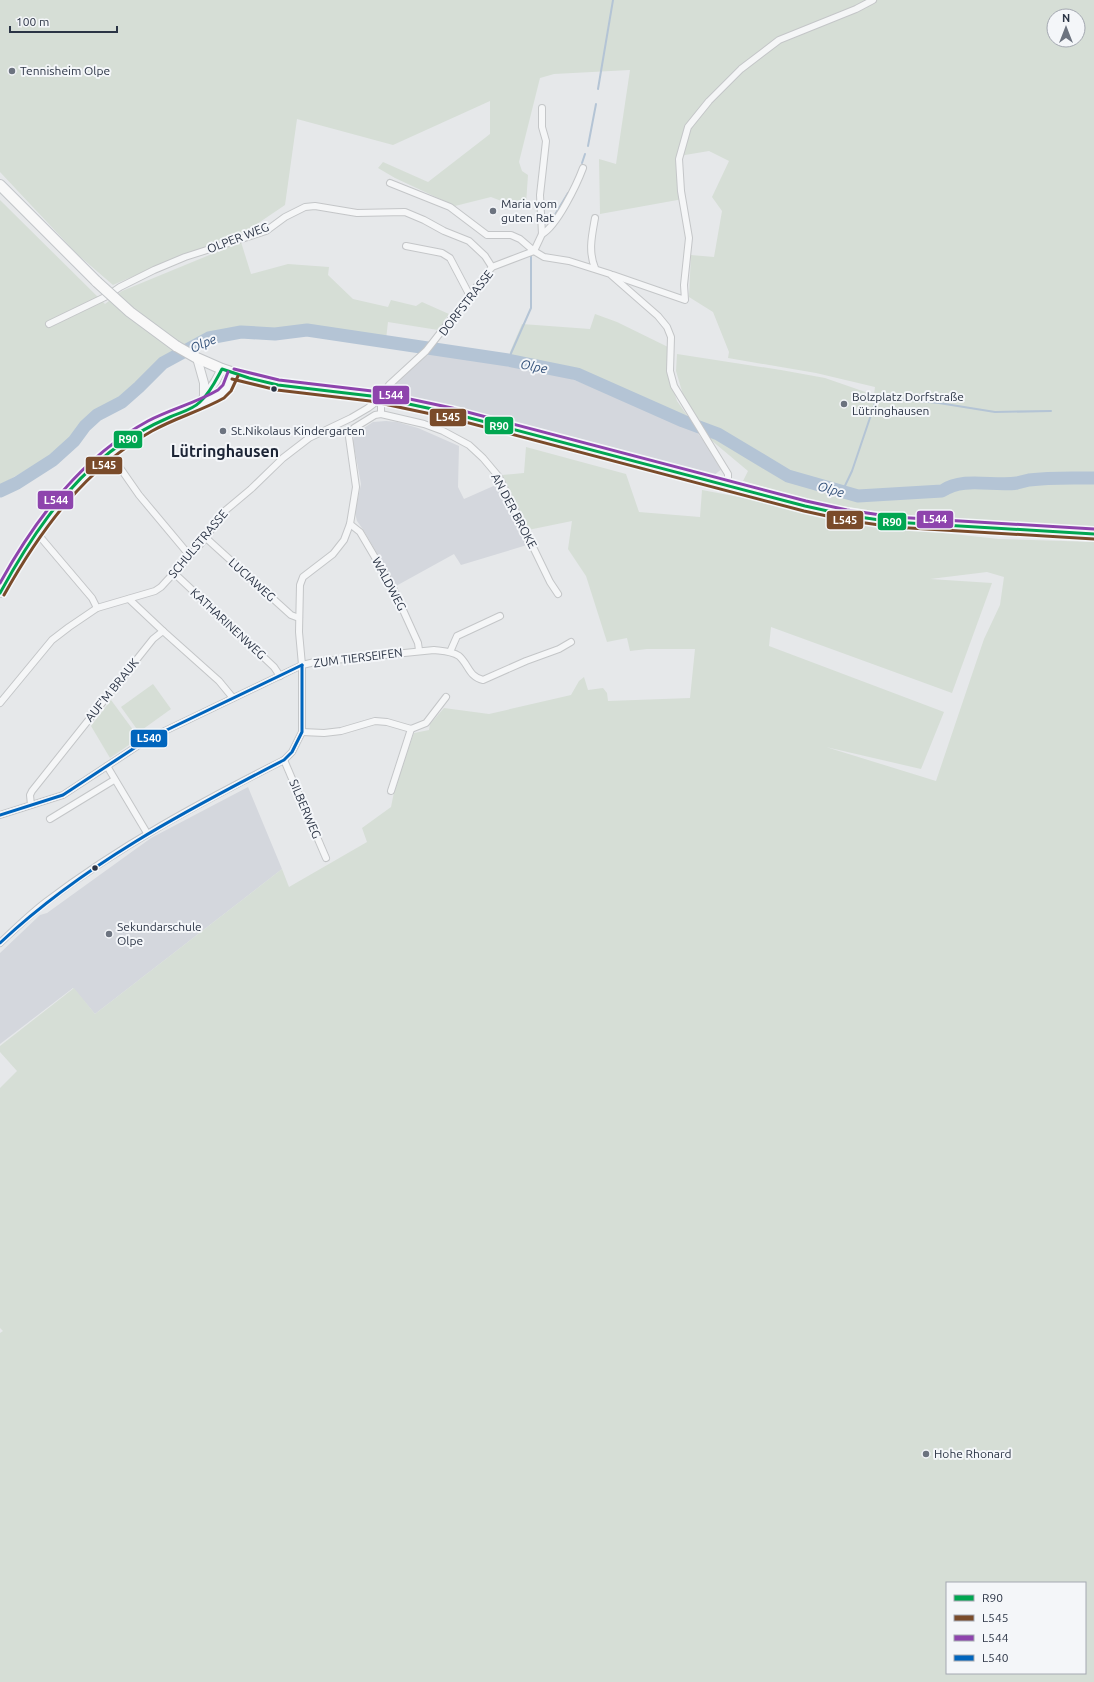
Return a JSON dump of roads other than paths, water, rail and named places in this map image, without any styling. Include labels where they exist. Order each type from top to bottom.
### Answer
[{"type":"main road","points":[[0,185],[96,282],[153,331],[197,358],[233,374],[278,385],[381,398],[451,413],[805,506],[866,518],[936,525],[1094,534]]},
{"type":"street","points":[[390,183],[450,207],[487,235],[511,235],[520,239],[544,257],[569,261],[595,268],[685,300],[684,285],[689,238],[681,191],[678,159],[688,127],[709,101],[741,69],[779,40],[856,9],[873,0]]},
{"type":"street","points":[[542,108],[542,127],[546,141],[540,196],[542,234]]},
{"type":"street","points":[[534,251],[542,234],[550,227],[578,184],[583,168]]},
{"type":"street","name":"OLPER WEG","points":[[49,324],[107,296],[120,287],[154,270],[185,257],[266,230],[285,217],[305,208],[315,206],[357,213],[405,212],[444,231],[469,241],[485,256],[492,268]]},
{"type":"street","points":[[595,218],[591,256],[595,268]]},
{"type":"street","points":[[406,246],[442,254],[450,258],[470,296]]},
{"type":"street","name":"DORFSTRASSE","points":[[381,398],[389,385],[432,345],[492,268],[534,251]]},
{"type":"street","points":[[610,274],[658,316],[667,327],[671,337],[671,378],[678,394],[728,474],[728,485]]},
{"type":"street","points":[[197,358],[204,383],[201,401]]},
{"type":"street","points":[[0,593],[36,532],[54,507],[77,481],[109,452],[131,437],[201,401],[215,382],[222,369]]},
{"type":"street","points":[[201,401],[204,403],[222,394],[227,388],[233,374]]},
{"type":"street","points":[[0,943],[45,903],[147,833],[220,792],[284,760],[292,752],[302,732],[302,665],[299,618],[300,585],[304,577],[333,554],[344,540],[350,524],[356,486],[349,437],[354,428],[375,415],[381,414],[381,398]]},
{"type":"street","name":"SCHULSTRASSE","points":[[0,703],[52,640],[97,608],[155,591],[174,573],[206,538],[220,515],[251,489],[283,458],[309,438],[357,415],[381,398]]},
{"type":"street","name":"AN DER BROKE","points":[[381,414],[424,424],[443,431],[469,445],[483,458],[499,477],[550,582],[558,594]]},
{"type":"street","points":[[109,452],[139,495],[190,556]]},
{"type":"street","name":"WALDWEG","points":[[350,524],[360,532],[393,588],[418,643],[419,650]]},
{"type":"street","points":[[36,532],[92,598],[97,608]]},
{"type":"street","name":"LUCIAWEG","points":[[206,538],[291,615],[299,618]]},
{"type":"street","name":"KATHARINENWEG","points":[[174,573],[274,667],[280,676]]},
{"type":"street","points":[[129,599],[219,681],[234,698]]},
{"type":"street","points":[[500,616],[457,636],[450,652],[458,656],[470,673],[476,678],[483,680],[497,675],[526,661],[559,649],[571,642]]},
{"type":"street","name":"AUF'M BRAUK","points":[[31,805],[30,795],[32,791],[153,639],[163,631]]},
{"type":"street","name":"ZUM TIERSEIFEN","points":[[0,815],[63,795],[148,739],[302,665],[315,662],[419,650],[450,652]]},
{"type":"street","points":[[302,732],[324,734],[341,731],[375,721],[387,722],[411,729],[426,723],[446,697]]},
{"type":"street","points":[[391,790],[411,729]]},
{"type":"street","name":"SILBERWEG","points":[[284,760],[326,858]]},
{"type":"street","points":[[107,766],[147,833]]},
{"type":"street","points":[[50,819],[114,780]]},
{"type":"waterway","points":[[598,89],[613,0]]},
{"type":"waterway","points":[[588,146],[596,104]]},
{"type":"waterway","points":[[582,163],[585,154]]},
{"type":"waterway","points":[[550,223],[568,193]]},
{"type":"waterway","points":[[508,360],[531,308],[531,256]]},
{"type":"waterway","name":"Olpe","points":[[0,491],[17,483],[53,460],[74,441],[85,426],[97,415],[122,402],[163,363],[209,338],[241,332],[275,334],[307,330],[508,360],[577,374],[683,421],[718,434],[788,476],[858,496],[942,491],[960,484],[969,483],[1008,484],[1045,478],[1094,478]]},
{"type":"waterway","points":[[842,492],[852,471],[878,397],[939,403],[995,412],[1051,411]]},
{"type":"place","name":"Tennisheim Olpe","points":[[12,71]]},
{"type":"place","name":"Maria vom guten Rat","points":[[493,211]]},
{"type":"place","name":"Bolzplatz Dorfstraße Lütringhausen","points":[[844,404]]},
{"type":"place","name":"St.Nikolaus Kindergarten","points":[[223,431]]},
{"type":"place","name":"Sekundarschule Olpe","points":[[109,934]]},
{"type":"place","name":"Hohe Rhonard","points":[[926,1454]]},
{"type":"district","name":"Lütringhausen","points":[[225,451]]}]
